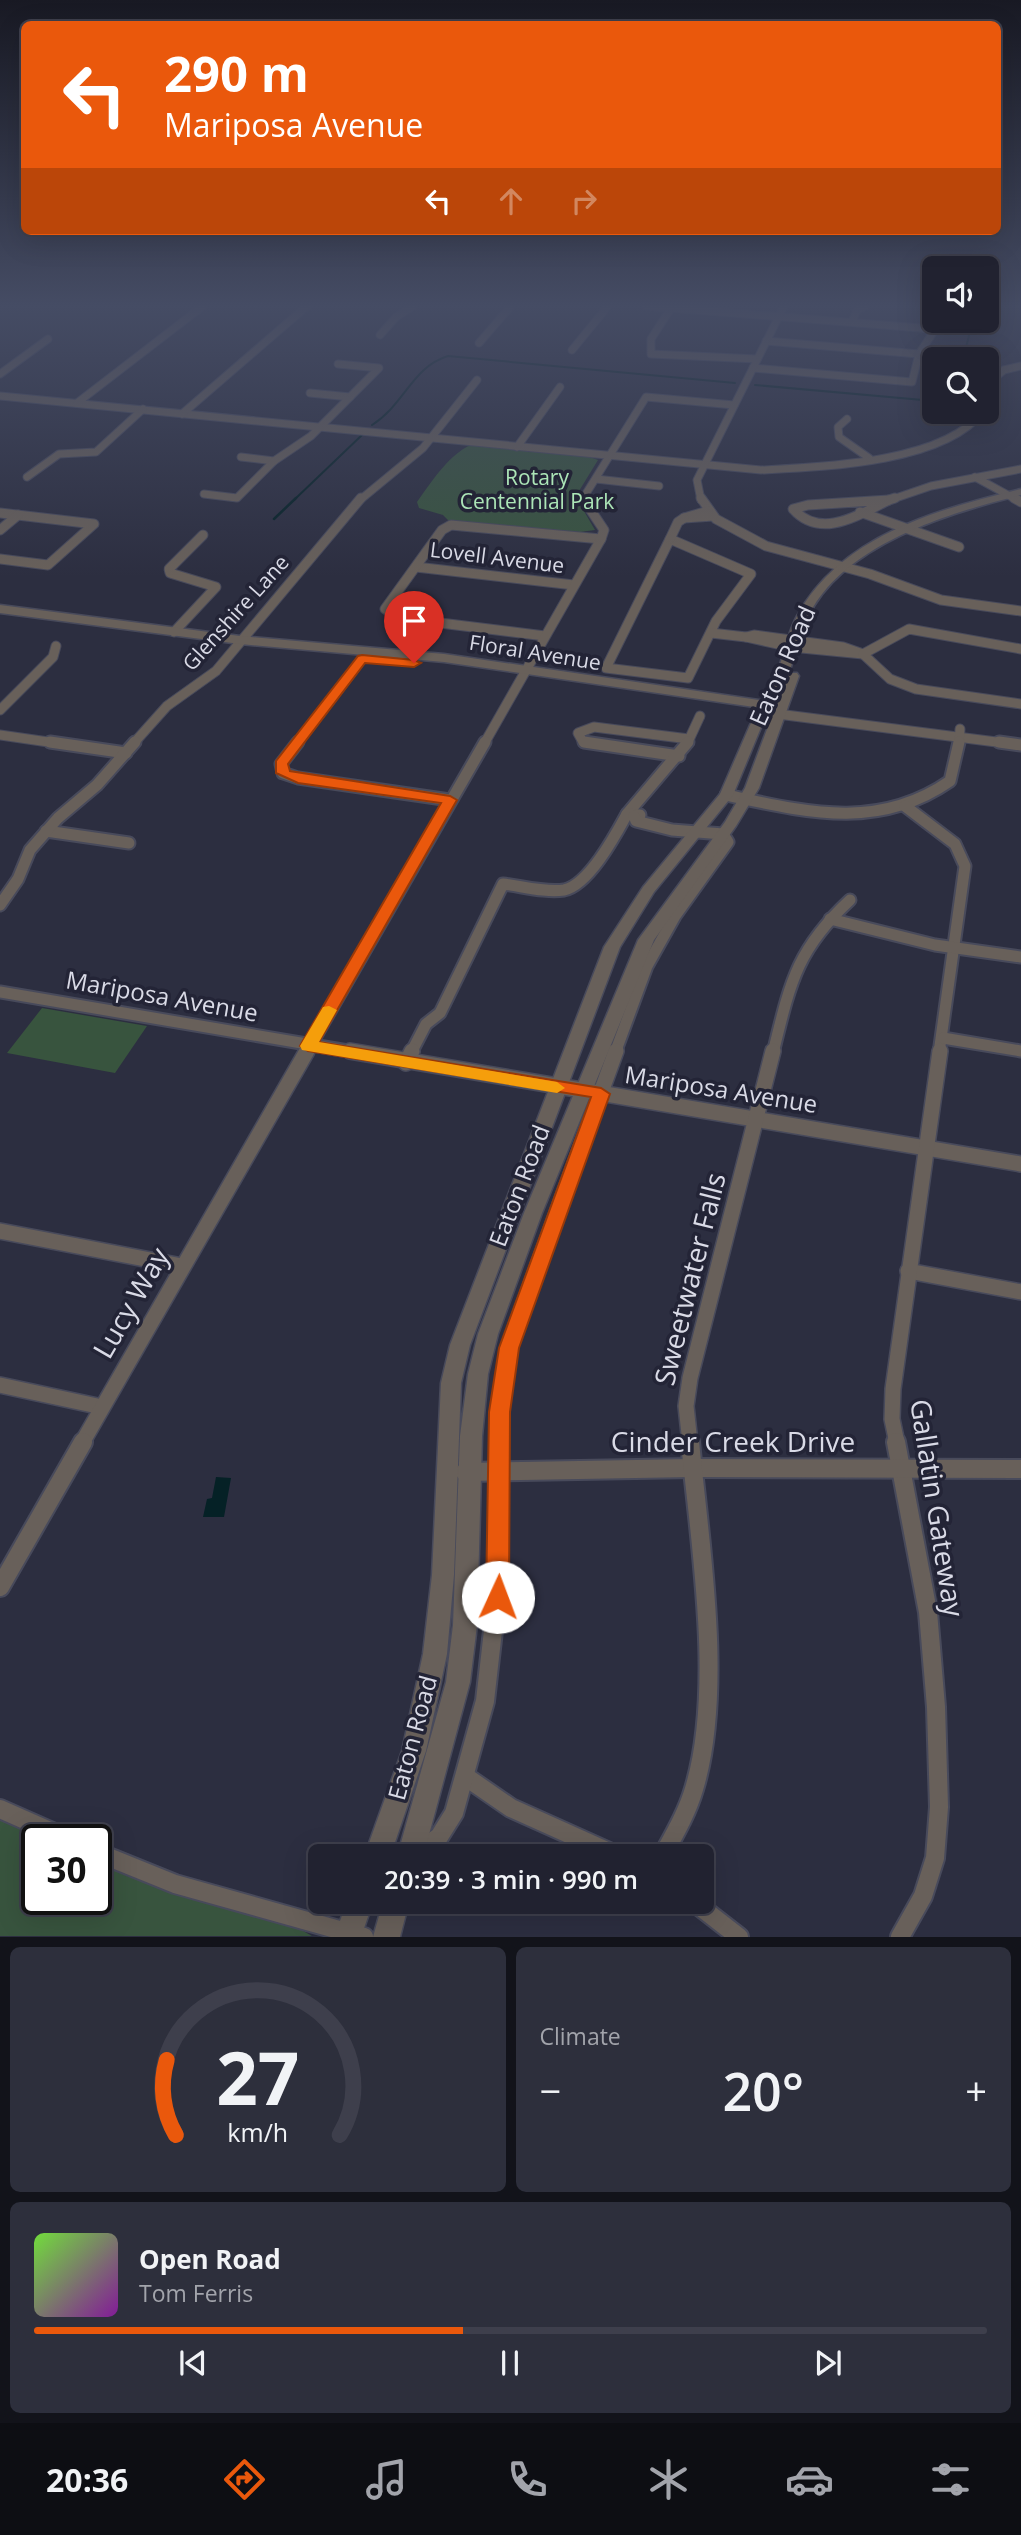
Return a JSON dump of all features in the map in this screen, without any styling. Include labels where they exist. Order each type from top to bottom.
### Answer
[{"type":"street","points":[[4,396],[704,465],[780,469],[869,458],[956,438],[976,424]]},
{"type":"street","points":[[77,403],[86,396]]},
{"type":"street","points":[[183,414],[203,396]]},
{"type":"street","points":[[344,396],[350,397]]},
{"type":"street","name":"Glenshire Lane","points":[[0,905],[18,879],[30,850],[46,831],[97,785],[167,706],[208,678],[375,483],[416,454],[464,396]]},
{"type":"street","points":[[517,447],[553,396]]},
{"type":"street","points":[[738,396],[704,465],[697,489],[711,513],[757,542],[884,578],[951,603],[1021,611]]},
{"type":"street","points":[[204,494],[237,498],[274,461],[321,427],[350,397]]},
{"type":"street","points":[[545,635],[400,618],[387,613],[385,609],[442,530],[451,525],[467,524],[601,539],[602,526],[586,498],[646,397],[734,405]]},
{"type":"street","points":[[27,477],[59,454],[96,452],[143,409]]},
{"type":"street","points":[[847,419],[838,427],[839,437],[869,458]]},
{"type":"street","points":[[241,457],[274,461]]},
{"type":"street","points":[[888,500],[793,509],[806,520],[833,526],[888,500],[918,490],[1021,468]]},
{"type":"street","points":[[975,477],[1016,496]]},
{"type":"street","points":[[596,479],[659,486]]},
{"type":"street","name":"Eaton Road","points":[[427,1844],[445,1830],[466,1777],[485,1700],[497,1615],[499,1412],[509,1348],[592,1092],[646,940],[746,799],[810,604],[847,568],[908,530],[946,515],[1016,496]]},
{"type":"street","points":[[844,503],[862,513],[959,547]]},
{"type":"street","points":[[0,513],[94,524],[48,565],[0,559]]},
{"type":"street","points":[[669,539],[751,574],[711,632],[688,678],[606,668],[669,539],[678,522],[684,518],[711,513]]},
{"type":"street","points":[[0,530],[18,515]]},
{"type":"street","points":[[174,632],[216,587],[209,582],[178,578],[170,573],[169,569],[202,535]]},
{"type":"street","name":"Lucy Way","points":[[0,1587],[601,539]]},
{"type":"street","name":"Lovell Avenue","points":[[416,567],[574,585]]},
{"type":"street","name":"Floral Avenue","points":[[0,609],[174,632],[237,644],[419,655],[523,675]]},
{"type":"street","name":"Floral Avenue","points":[[0,618],[523,675],[960,734],[1021,746]]},
{"type":"street","points":[[863,654],[909,629],[1021,649]]},
{"type":"street","points":[[711,632],[746,637],[754,635],[863,654],[890,679],[916,689],[1021,704]]},
{"type":"street","points":[[0,710],[53,657],[56,646]]},
{"type":"street","points":[[362,659],[281,764],[283,773],[298,778],[450,800]]},
{"type":"street","name":"Eaton Road","points":[[382,1844],[414,1751],[435,1654],[443,1575],[451,1383],[460,1345],[612,947],[690,830],[726,795],[756,725],[775,710]]},
{"type":"street","points":[[406,1063],[426,1024],[440,1013],[503,884],[563,890],[574,886],[608,849],[631,815],[679,756],[699,716]]},
{"type":"street","points":[[679,756],[583,742],[579,733],[594,727],[689,739]]},
{"type":"street","points":[[726,795],[847,813],[905,806],[927,797],[950,780],[954,772],[960,734]]},
{"type":"street","name":"Floral Avenue","points":[[960,734],[1021,737]]},
{"type":"street","points":[[0,735],[125,753]]},
{"type":"street","name":"Gallatin Gateway","points":[[900,1937],[923,1896],[936,1858],[939,1807],[936,1707],[928,1612],[892,1409],[908,1270],[956,948],[965,866],[962,855],[943,833],[905,806]]},
{"type":"street","points":[[631,815],[636,821],[672,830],[723,834]]},
{"type":"street","points":[[46,831],[129,843]]},
{"type":"street","name":"Sweetwater Falls","points":[[669,1844],[684,1817],[697,1781],[702,1737],[706,1600],[686,1406],[690,1378],[791,980],[799,960],[820,928],[850,900]]},
{"type":"street","points":[[830,919],[956,948],[1021,957]]},
{"type":"street","name":"Mariposa Avenue","points":[[0,992],[406,1063],[1021,1164]]},
{"type":"street","points":[[943,1038],[1021,1051]]},
{"type":"street","name":"Eaton Road","points":[[414,1844],[458,1682],[465,1625],[472,1472],[471,1436],[478,1374],[488,1334],[592,1092]]},
{"type":"street","points":[[0,1231],[182,1266]]},
{"type":"street","points":[[908,1270],[1021,1292]]},
{"type":"street","points":[[0,1385],[102,1407]]},
{"type":"street","name":"Cinder Creek Drive","points":[[446,1473],[692,1468],[1021,1469]]},
{"type":"street","points":[[466,1777],[511,1808],[591,1844]]},
{"type":"street","points":[[0,1809],[34,1824]]},
{"type":"street","points":[[112,1858],[187,1888],[354,1935],[358,1914]]},
{"type":"street","points":[[386,1937],[393,1914]]},
{"type":"street","points":[[709,1914],[739,1937]]},
{"type":"green space","name":"Rotary Centennial Park","points":[[470,445],[598,460],[577,499],[595,530],[580,532],[450,522],[443,515],[419,508],[417,502],[440,470]]},
{"type":"green space","points":[[42,1008],[147,1026],[115,1073],[7,1053]]},
{"type":"green space","points":[[0,1820],[21,1829],[21,1915],[112,1915],[112,1869],[298,1928],[312,1936],[0,1936]]},
{"type":"shaded area","points":[[216,1477],[231,1478],[224,1517],[203,1517],[207,1499],[212,1498]]},
{"type":"waterway","points":[[372,425],[401,396]]},
{"type":"waterway","points":[[882,396],[922,400]]},
{"type":"waterway","points":[[294,500],[362,435]]},
{"type":"waterway","points":[[274,519],[296,498]]},
{"type":"slow traffic","points":[[329,1010],[308,1046],[557,1088]]},
{"type":"route","points":[[414,663],[362,659],[281,764],[283,773],[298,778],[450,800],[308,1046],[601,1094],[509,1348],[499,1412],[498,1597]]}]
